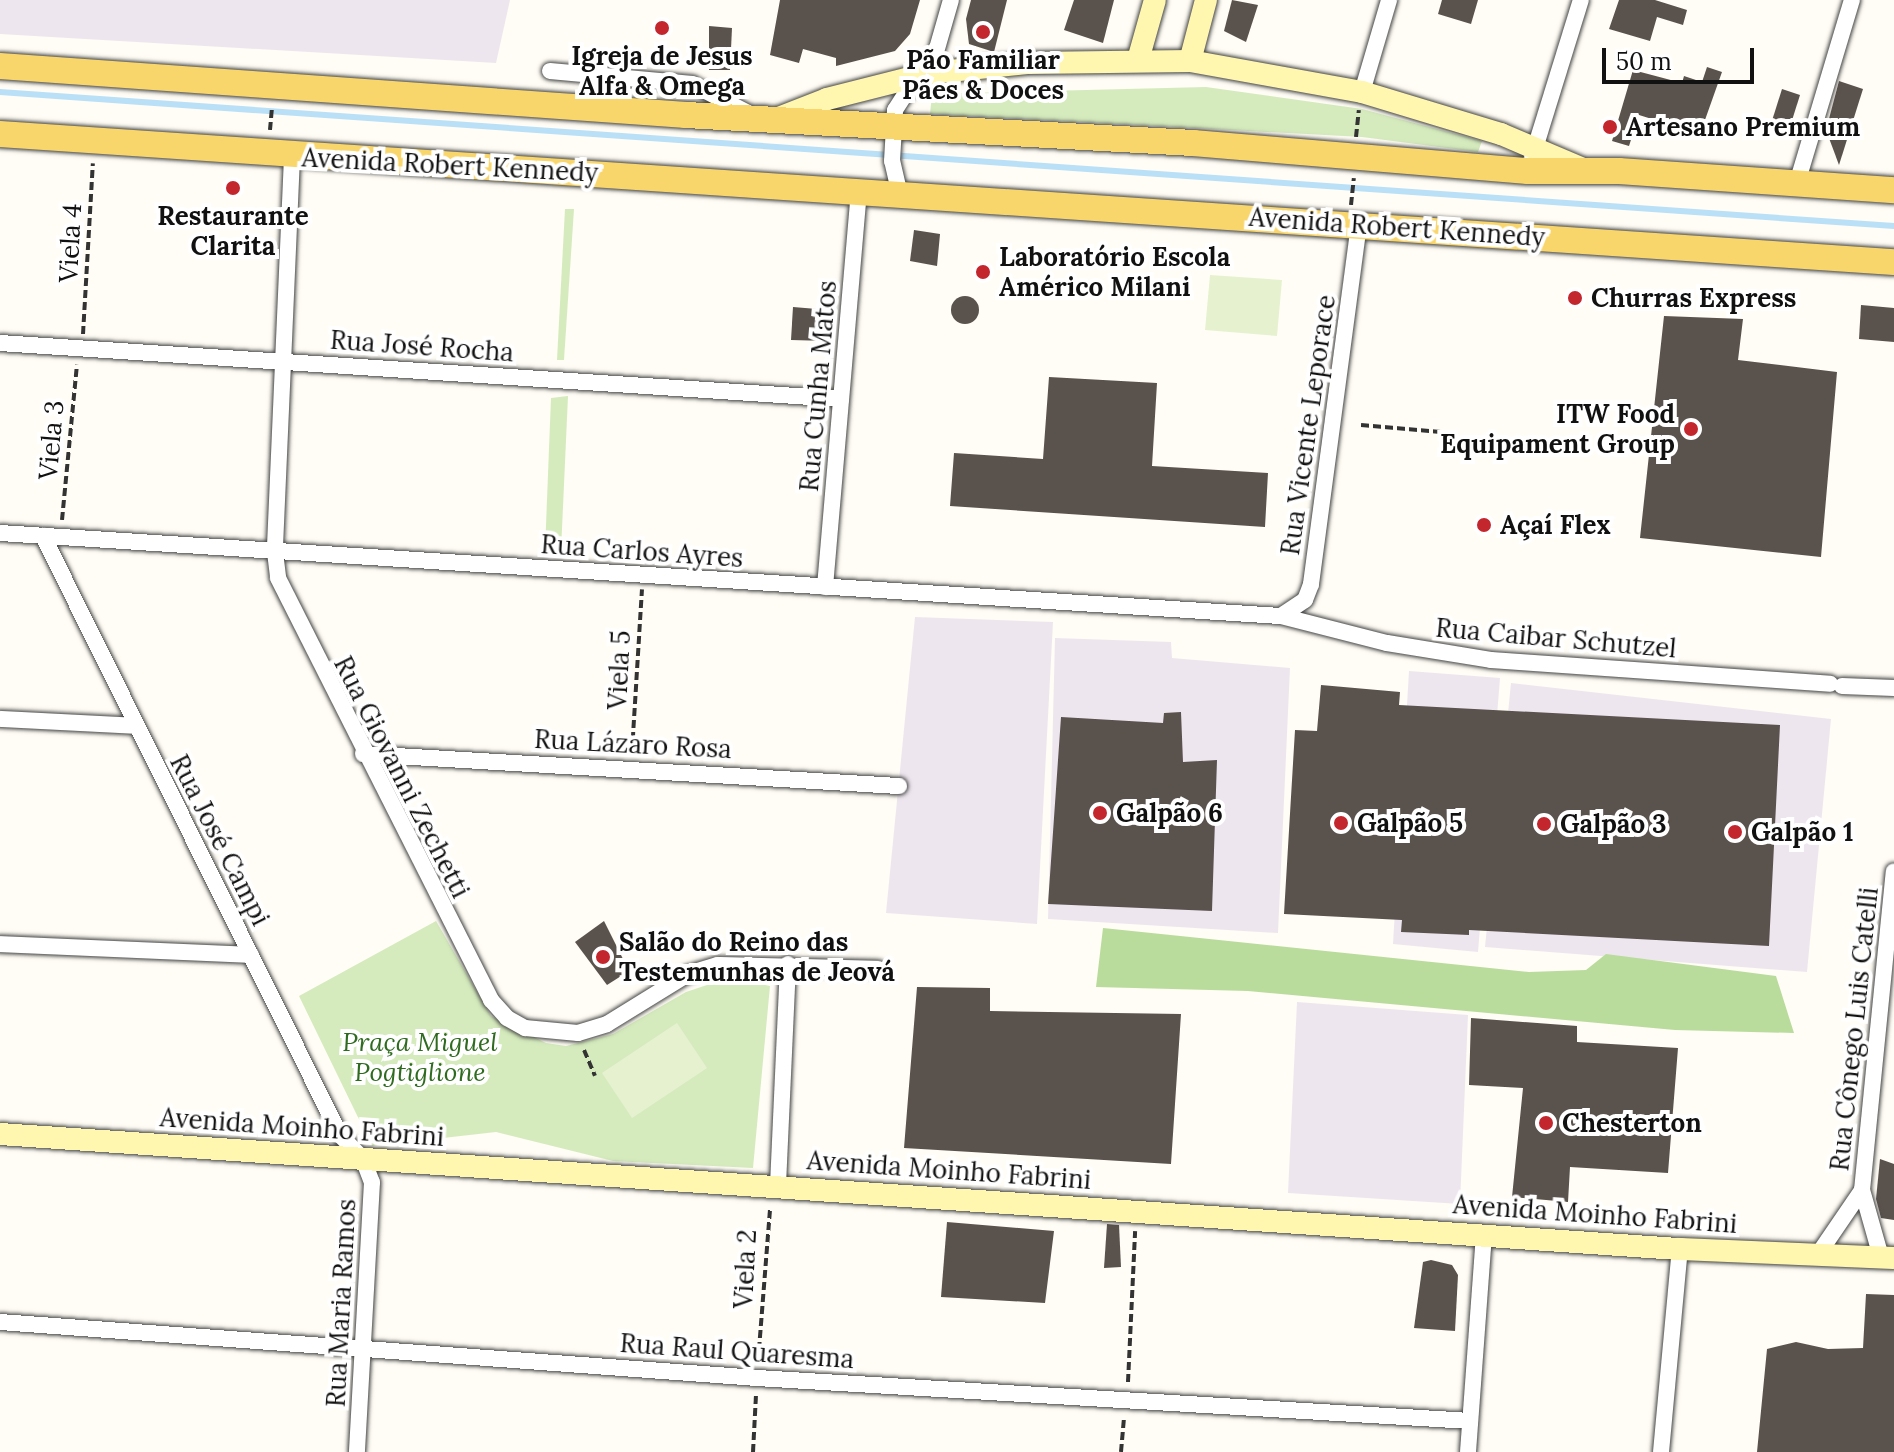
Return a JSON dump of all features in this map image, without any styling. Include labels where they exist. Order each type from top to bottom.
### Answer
[{"type":"main road","points":[[0,66],[765,118],[892,133],[1354,163],[1531,160],[1583,169],[1894,190]]},
{"type":"main road","name":"Avenida Robert Kennedy","points":[[0,134],[292,157],[859,190],[898,188],[1355,217],[1894,262]]},
{"type":"street","points":[[898,188],[892,133],[901,97],[930,73],[951,0]]},
{"type":"street","points":[[1138,60],[1155,0]]},
{"type":"street","points":[[1190,61],[1206,0]]},
{"type":"street","points":[[1362,92],[1389,0]]},
{"type":"street","points":[[550,71],[692,84],[765,118],[930,73],[1138,60],[1190,61],[1362,92],[1531,160],[1581,0]]},
{"type":"street","points":[[1797,183],[1852,0]]},
{"type":"street","name":"Rua Giovanni Zechetti","points":[[292,157],[275,552],[285,601],[491,1000],[507,1018],[525,1028],[559,1035],[592,1030],[688,974],[718,965],[788,964],[878,969]]},
{"type":"street","name":"Rua Cunha Matos","points":[[825,587],[859,190]]},
{"type":"street","name":"Rua Vicente Leporace","points":[[1281,616],[1305,600],[1311,584],[1355,217]]},
{"type":"street","name":"Rua José Rocha","points":[[0,343],[841,399]]},
{"type":"street","name":"Rua Carlos Ayres","points":[[0,533],[1281,616]]},
{"type":"street","name":"Rua José Campi","points":[[43,536],[340,1135],[363,1159]]},
{"type":"street","name":"Rua Caibar Schutzel","points":[[1281,616],[1387,643],[1491,660],[1894,688]]},
{"type":"street","points":[[0,719],[136,726]]},
{"type":"street","name":"Rua Lázaro Rosa","points":[[363,754],[631,767],[899,786]]},
{"type":"street","name":"Rua Cônego Luis Catelli","points":[[1887,1257],[1862,1190],[1894,872]]},
{"type":"street","points":[[0,944],[251,955]]},
{"type":"street","points":[[778,1185],[788,964]]},
{"type":"street","name":"Avenida Moinho Fabrini","points":[[0,1134],[1680,1249],[1887,1257]]},
{"type":"street","name":"Rua Maria Ramos","points":[[357,1452],[372,1182],[363,1159]]},
{"type":"street","name":"Rua Cônego Luis Catelli","points":[[1817,1256],[1862,1190]]},
{"type":"street","points":[[1468,1452],[1484,1236]]},
{"type":"street","points":[[1661,1452],[1680,1249]]},
{"type":"street","name":"Rua Raul Quaresma","points":[[0,1322],[363,1345],[757,1378],[1470,1421]]},
{"type":"path","points":[[1355,217],[1354,163],[1362,92]]},
{"type":"path","points":[[270,135],[272,103]]},
{"type":"path","name":"Viela 4","points":[[83,347],[94,140]]},
{"type":"path","name":"Viela 3","points":[[66,537],[62,519],[75,371],[83,347]]},
{"type":"path","points":[[1361,425],[1441,432]]},
{"type":"path","name":"Viela 5","points":[[631,767],[642,575]]},
{"type":"path","points":[[580,1040],[595,1076]]},
{"type":"path","name":"Viela 2","points":[[753,1452],[765,1219],[778,1185]]},
{"type":"path","points":[[1121,1452],[1136,1211]]},
{"type":"shaded area","points":[[0,0],[510,0],[496,63],[0,34]]},
{"type":"shaded area","points":[[915,617],[1053,622],[1037,924],[886,913]]},
{"type":"shaded area","points":[[1055,638],[1171,642],[1172,658],[1290,668],[1278,933],[1048,919]]},
{"type":"shaded area","points":[[1409,671],[1500,678],[1478,952],[1393,944]]},
{"type":"shaded area","points":[[1511,683],[1831,719],[1807,972],[1485,947]]},
{"type":"shaded area","points":[[1297,1002],[1468,1015],[1460,1204],[1288,1193]]},
{"type":"green space","points":[[1206,87],[1362,109],[1482,141],[1478,152],[1362,137],[930,114],[932,94]]},
{"type":"green space","points":[[565,209],[574,209],[564,360],[557,360]]},
{"type":"green space","points":[[1210,275],[1282,280],[1277,336],[1205,330]]},
{"type":"green space","points":[[568,396],[561,551],[545,551],[551,398]]},
{"type":"green space","name":"Praça Miguel Pogtiglione","points":[[436,921],[491,1016],[546,1043],[566,1046],[613,1034],[686,992],[731,977],[770,986],[753,1168],[613,1161],[496,1132],[372,1146],[299,996]]},
{"type":"green space","points":[[1103,928],[1529,972],[1586,970],[1606,954],[1776,976],[1794,1033],[1675,1030],[1248,991],[1096,987]]},
{"type":"green space","points":[[677,1023],[707,1068],[632,1118],[602,1073]]},
{"type":"building","points":[[780,0],[920,0],[910,34],[895,51],[836,66],[836,58],[803,49],[799,63],[770,55]]},
{"type":"building","name":"Pão Familiar Pães & Doces","points":[[971,0],[1007,0],[994,52],[969,44],[966,19]]},
{"type":"building","points":[[1074,0],[1114,0],[1103,43],[1064,30]]},
{"type":"building","points":[[1232,0],[1258,5],[1246,42],[1224,31]]},
{"type":"building","points":[[1442,0],[1478,0],[1471,24],[1438,14]]},
{"type":"building","points":[[1619,0],[1655,0],[1687,10],[1683,25],[1657,17],[1650,41],[1609,29]]},
{"type":"building","points":[[709,26],[732,28],[730,70],[709,70]]},
{"type":"building","points":[[1707,67],[1722,72],[1700,134],[1639,115],[1629,146],[1612,141],[1633,70],[1682,83],[1684,76],[1702,82]]},
{"type":"building","points":[[1839,81],[1863,89],[1839,165],[1826,130]]},
{"type":"building","points":[[1782,89],[1800,95],[1788,133],[1770,127]]},
{"type":"building","points":[[914,230],[940,234],[937,266],[910,261]]},
{"type":"building","points":[[965,296],[975,300],[979,310],[975,320],[965,324],[955,320],[951,310],[955,300]]},
{"type":"building","points":[[1861,305],[1894,308],[1894,342],[1859,339]]},
{"type":"building","points":[[793,307],[829,310],[828,341],[791,340]]},
{"type":"building","points":[[1664,316],[1743,319],[1738,360],[1837,372],[1821,557],[1640,538]]},
{"type":"building","points":[[1049,377],[1157,383],[1152,466],[1268,473],[1265,527],[950,506],[954,453],[1043,459]]},
{"type":"building","points":[[1321,685],[1400,692],[1399,705],[1780,725],[1769,946],[1469,930],[1469,935],[1401,932],[1402,920],[1284,914],[1295,730],[1317,731]]},
{"type":"building","points":[[1181,712],[1183,762],[1217,760],[1212,911],[1048,904],[1061,717],[1163,723],[1164,713]]},
{"type":"building","name":"Salão do Reino das Testemunhas de Jeová","points":[[604,921],[629,971],[607,985],[575,942]]},
{"type":"building","points":[[917,987],[990,988],[990,1011],[1181,1014],[1171,1164],[904,1148]]},
{"type":"building","points":[[1471,1018],[1577,1026],[1577,1042],[1678,1048],[1668,1173],[1570,1167],[1568,1202],[1512,1197],[1523,1088],[1469,1085]]},
{"type":"building","points":[[1880,1159],[1894,1164],[1894,1220],[1881,1218],[1876,1199]]},
{"type":"building","points":[[947,1222],[1054,1231],[1045,1303],[941,1297]]},
{"type":"building","points":[[1107,1224],[1119,1225],[1121,1267],[1104,1268]]},
{"type":"building","points":[[1431,1260],[1452,1265],[1458,1275],[1455,1331],[1414,1328],[1423,1262]]},
{"type":"building","points":[[1866,1294],[1894,1295],[1894,1452],[1757,1452],[1767,1349],[1796,1342],[1828,1349],[1863,1348]]},
{"type":"waterway","points":[[0,92],[1894,226]]},
{"type":"place","name":"Igreja de Jesus Alfa & Omega","points":[[662,28]]},
{"type":"place","name":"Pão Familiar Pães & Doces","points":[[983,32]]},
{"type":"place","name":"Artesano Premium","points":[[1610,127]]},
{"type":"place","name":"Restaurante Clarita","points":[[233,188]]},
{"type":"place","name":"Laboratório Escola Américo Milani","points":[[983,272]]},
{"type":"place","name":"Churras Express","points":[[1575,298]]},
{"type":"place","name":"ITW Food Equipament Group","points":[[1691,429]]},
{"type":"place","name":"Açaí Flex","points":[[1484,525]]},
{"type":"place","name":"Galpão 6","points":[[1100,813]]},
{"type":"place","name":"Galpão 5","points":[[1341,823]]},
{"type":"place","name":"Galpão 3","points":[[1544,824]]},
{"type":"place","name":"Galpão 1","points":[[1735,832]]},
{"type":"place","name":"Salão do Reino das Testemunhas de Jeová","points":[[603,957]]},
{"type":"place","name":"Chesterton","points":[[1546,1123]]}]
